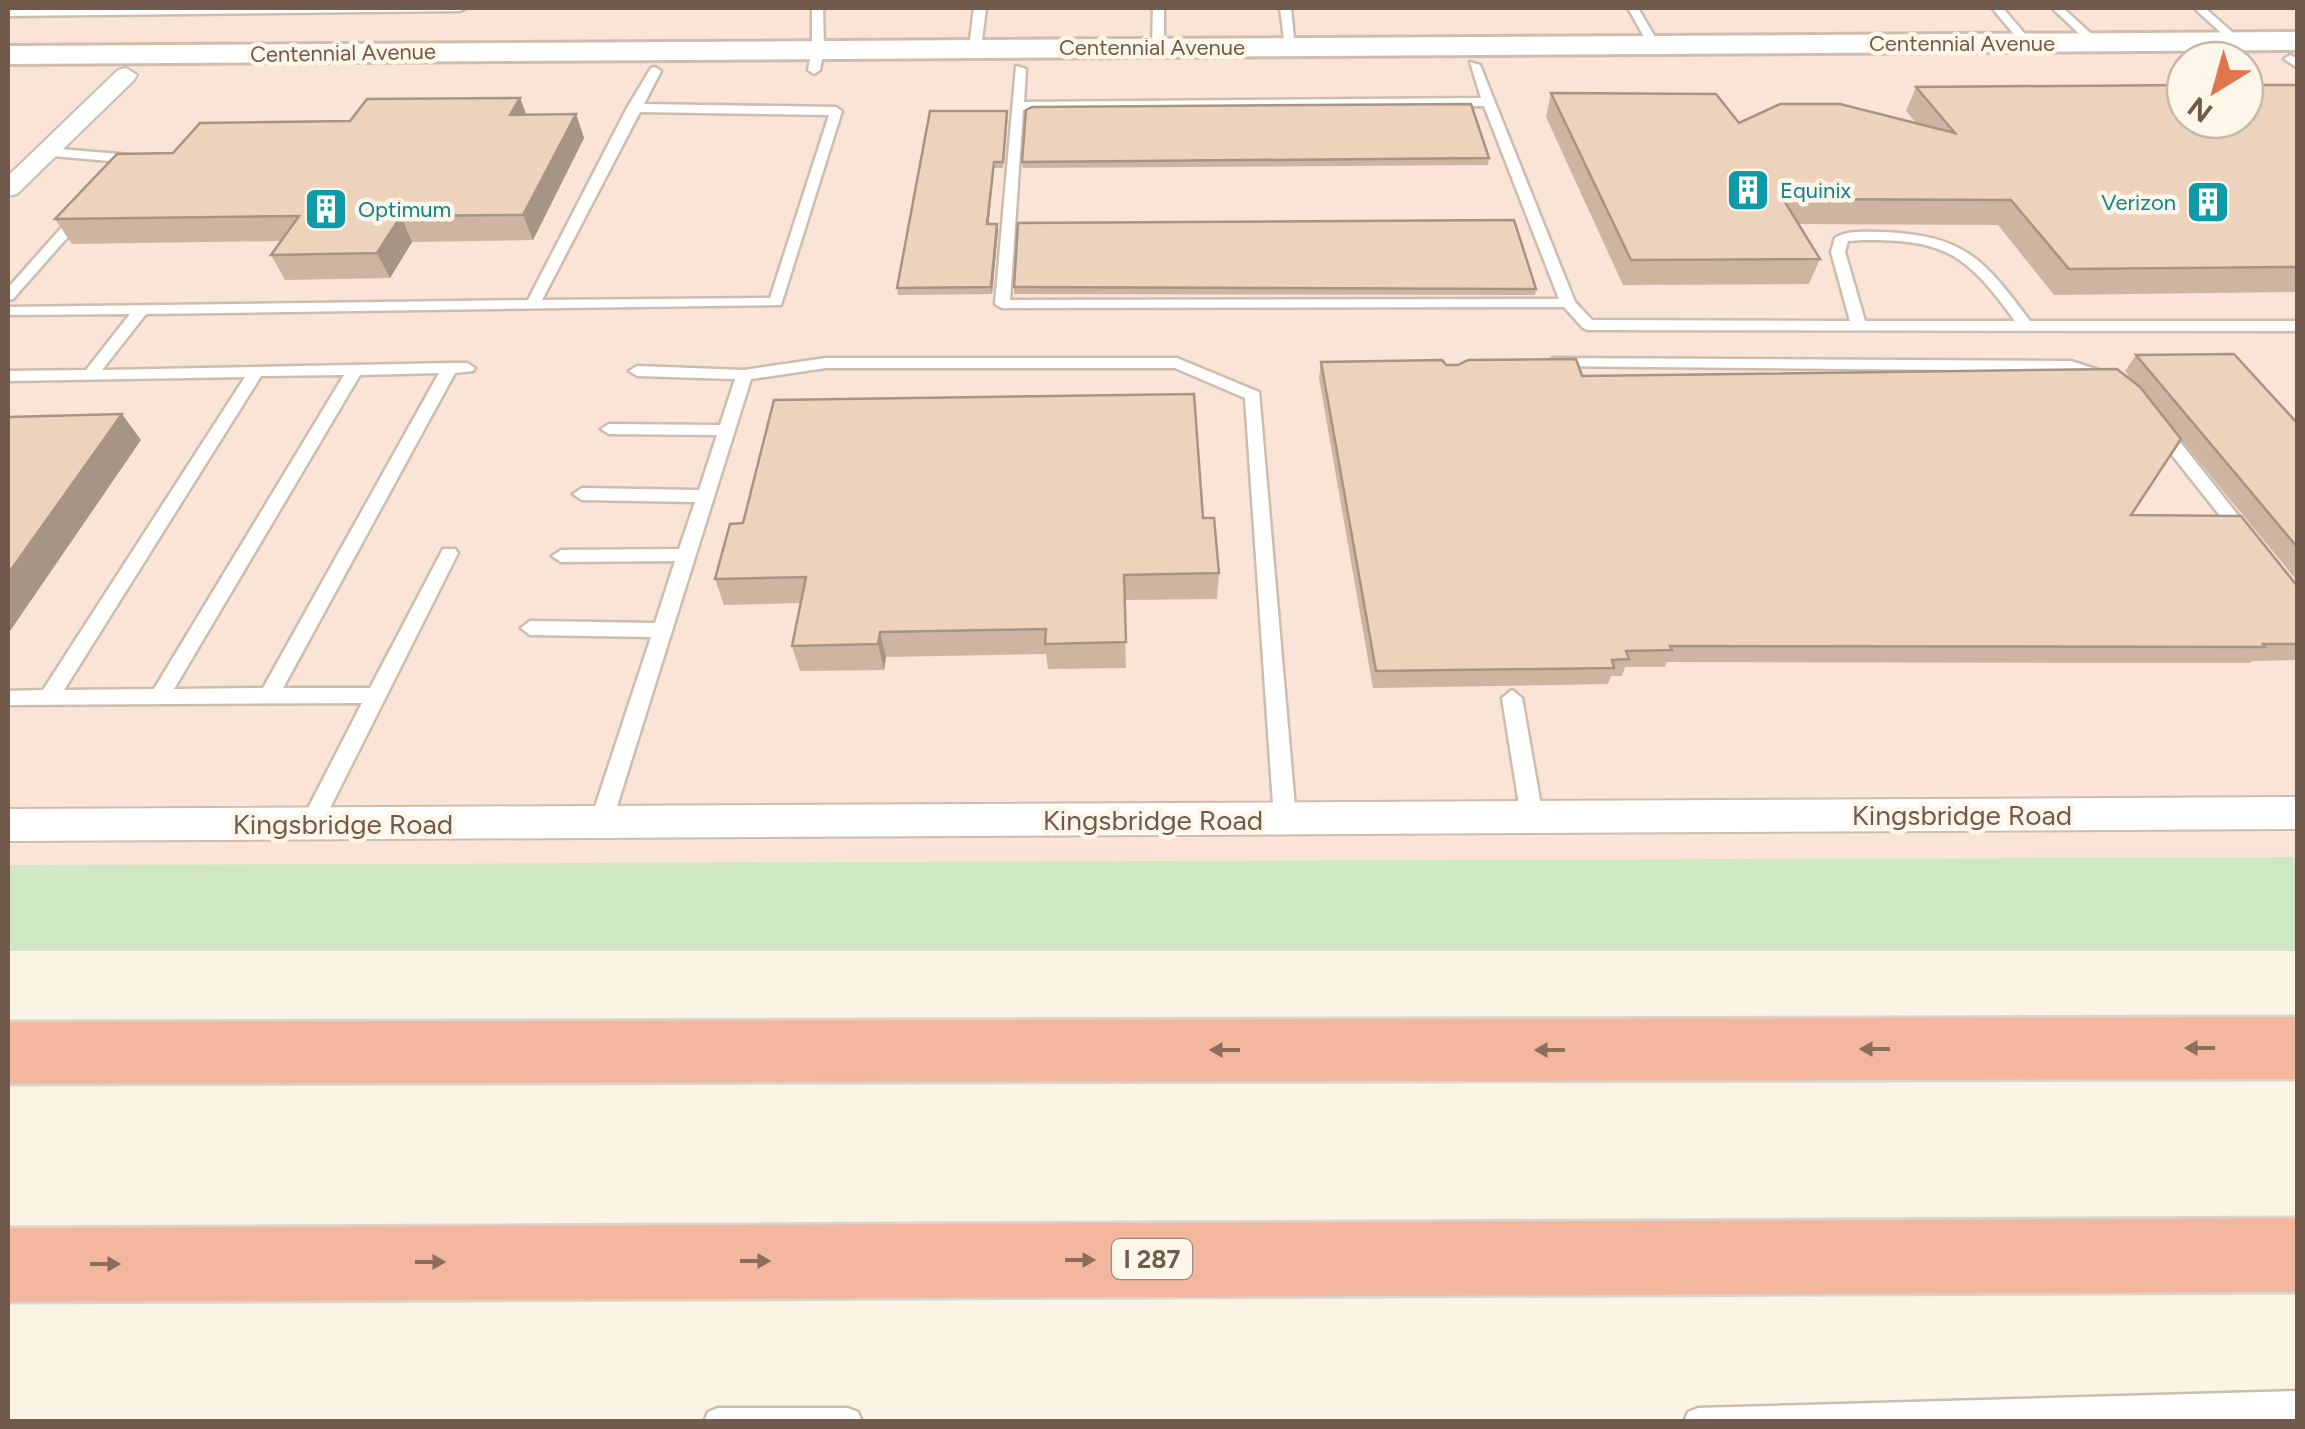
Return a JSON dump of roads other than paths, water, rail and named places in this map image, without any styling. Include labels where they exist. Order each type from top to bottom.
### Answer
[{"type":"highway","points":[[8,1052],[2298,1048]]},
{"type":"highway","name":"I 287","points":[[8,1264],[2298,1254]]},
{"type":"main road","name":"Centennial Avenue","points":[[8,75],[655,71],[975,48],[2165,42]]},
{"type":"main road","name":"Centennial Avenue","points":[[2265,48],[2296,56]]},
{"type":"main road","name":"Centennial Avenue","points":[[8,55],[350,52],[816,60],[1020,68],[2165,60]]},
{"type":"main road","name":"Centennial Avenue","points":[[2265,57],[2296,56]]},
{"type":"street","points":[[8,190],[126,75]]},
{"type":"street","name":"Kingsbridge Road","points":[[8,826],[2298,814]]},
{"type":"lane","points":[[8,12],[312,16],[460,8]]},
{"type":"lane","points":[[816,60],[817,8]]},
{"type":"lane","points":[[975,48],[980,8]]},
{"type":"lane","points":[[1158,8],[1158,47]]},
{"type":"lane","points":[[1285,8],[1291,46]]},
{"type":"lane","points":[[1633,8],[1654,44]]},
{"type":"lane","points":[[1996,8],[2026,42]]},
{"type":"lane","points":[[2056,8],[2094,42]]},
{"type":"lane","points":[[2199,8],[2235,40]]},
{"type":"lane","points":[[1474,65],[1568,304],[1588,325],[2298,326]]},
{"type":"lane","points":[[1020,68],[1002,304],[1568,304]]},
{"type":"lane","points":[[532,306],[655,71]]},
{"type":"lane","points":[[1017,106],[1488,102]]},
{"type":"lane","points":[[8,311],[776,302],[836,111],[634,108]]},
{"type":"lane","points":[[47,152],[131,159],[118,172]]},
{"type":"lane","points":[[8,296],[94,200]]},
{"type":"lane","points":[[1860,326],[1838,252],[1842,238],[1860,235],[1934,238],[1962,252],[1985,271],[2026,326]]},
{"type":"lane","points":[[90,375],[142,309]]},
{"type":"lane","points":[[637,371],[744,374],[826,363],[1177,363],[1253,395],[1285,819]]},
{"type":"lane","points":[[1526,363],[2071,366],[2108,374],[2122,386]]},
{"type":"lane","points":[[8,376],[458,368],[269,695]]},
{"type":"lane","points":[[160,696],[356,370]]},
{"type":"lane","points":[[49,698],[256,372]]},
{"type":"lane","points":[[601,822],[744,374]]},
{"type":"lane","points":[[2149,414],[2260,556]]},
{"type":"lane","points":[[609,429],[726,430]]},
{"type":"lane","points":[[582,494],[705,496]]},
{"type":"lane","points":[[310,824],[450,553]]},
{"type":"lane","points":[[562,556],[686,555]]},
{"type":"lane","points":[[530,628],[662,630]]},
{"type":"lane","points":[[8,698],[376,694]]},
{"type":"lane","points":[[1512,698],[1532,817]]},
{"type":"lane","points":[[1698,1422],[2298,1404]]},
{"type":"lane","points":[[718,1422],[848,1422]]},
{"type":"place","name":"Equinix","points":[[1748,190]]},
{"type":"place","name":"Verizon","points":[[2208,202]]},
{"type":"place","name":"Optimum","points":[[326,209]]}]
